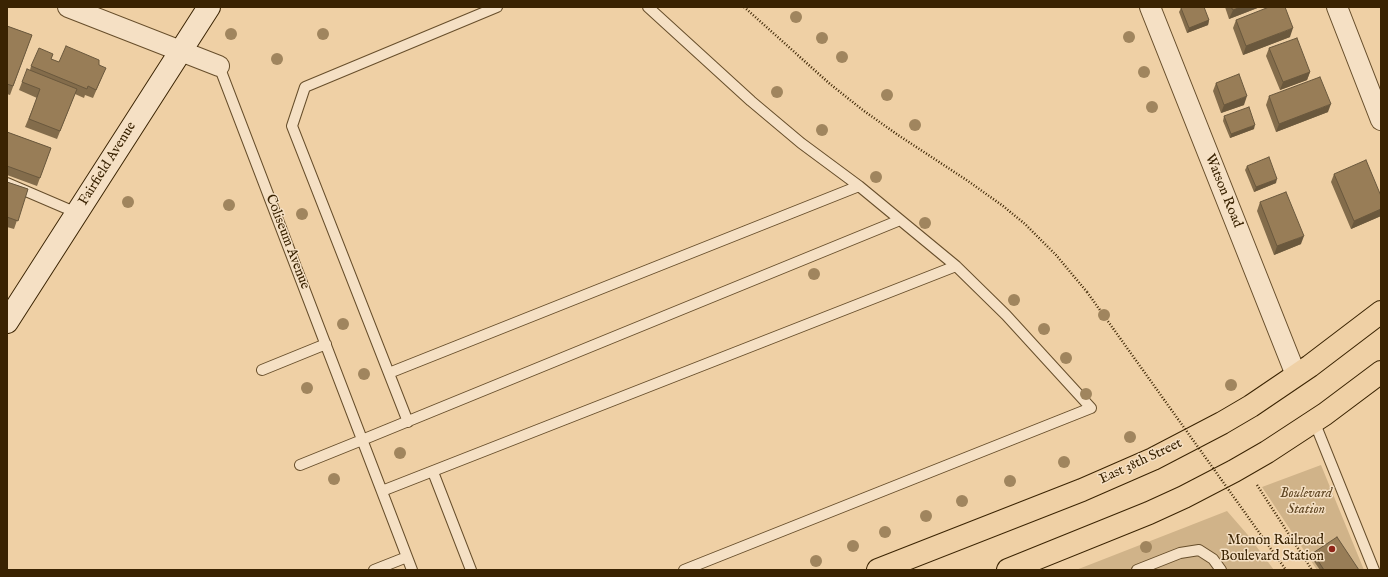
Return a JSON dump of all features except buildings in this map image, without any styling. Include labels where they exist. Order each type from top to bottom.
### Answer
[{"type":"main road","name":"East 38th Street","points":[[878,570],[1153,459],[1222,423],[1327,354],[1381,312]]},
{"type":"main road","points":[[1008,570],[1149,513],[1184,497],[1260,455],[1314,421],[1349,397],[1381,372]]},
{"type":"street","name":"Coliseum Avenue","points":[[68,7],[219,66]]},
{"type":"street","name":"Fairfield Avenue","points":[[7,322],[209,7]]},
{"type":"street","name":"Watson Road","points":[[1150,7],[1296,375]]},
{"type":"street","points":[[1337,7],[1381,120]]},
{"type":"lane","points":[[408,422],[292,126],[305,87],[496,7]]},
{"type":"lane","points":[[648,7],[751,101],[801,143],[859,186],[956,266],[1006,315],[1091,408],[684,570]]},
{"type":"lane","name":"Coliseum Avenue","points":[[219,66],[412,570]]},
{"type":"lane","points":[[7,183],[77,213]]},
{"type":"lane","points":[[389,373],[859,186]]},
{"type":"lane","points":[[300,464],[408,422],[900,220]]},
{"type":"lane","points":[[382,491],[956,266]]},
{"type":"lane","points":[[262,370],[326,344]]},
{"type":"lane","points":[[1314,421],[1374,570]]},
{"type":"lane","points":[[433,472],[471,570]]},
{"type":"lane","points":[[1137,570],[1180,553],[1200,550],[1213,559],[1221,570]]},
{"type":"lane","points":[[374,570],[407,557]]},
{"type":"path","points":[[744,7],[830,84],[864,111],[980,190],[1025,224],[1056,255],[1087,292],[1286,570]]},
{"type":"path","points":[[1257,485],[1312,570]]},
{"type":"green space","name":"Boulevard Station","points":[[1321,465],[1364,570],[1317,570],[1262,487]]},
{"type":"green space","points":[[1227,511],[1247,534],[1274,570],[1076,570]]},
{"type":"place","name":"Monon Railroad Boulevard Station","points":[[1332,549]]}]
